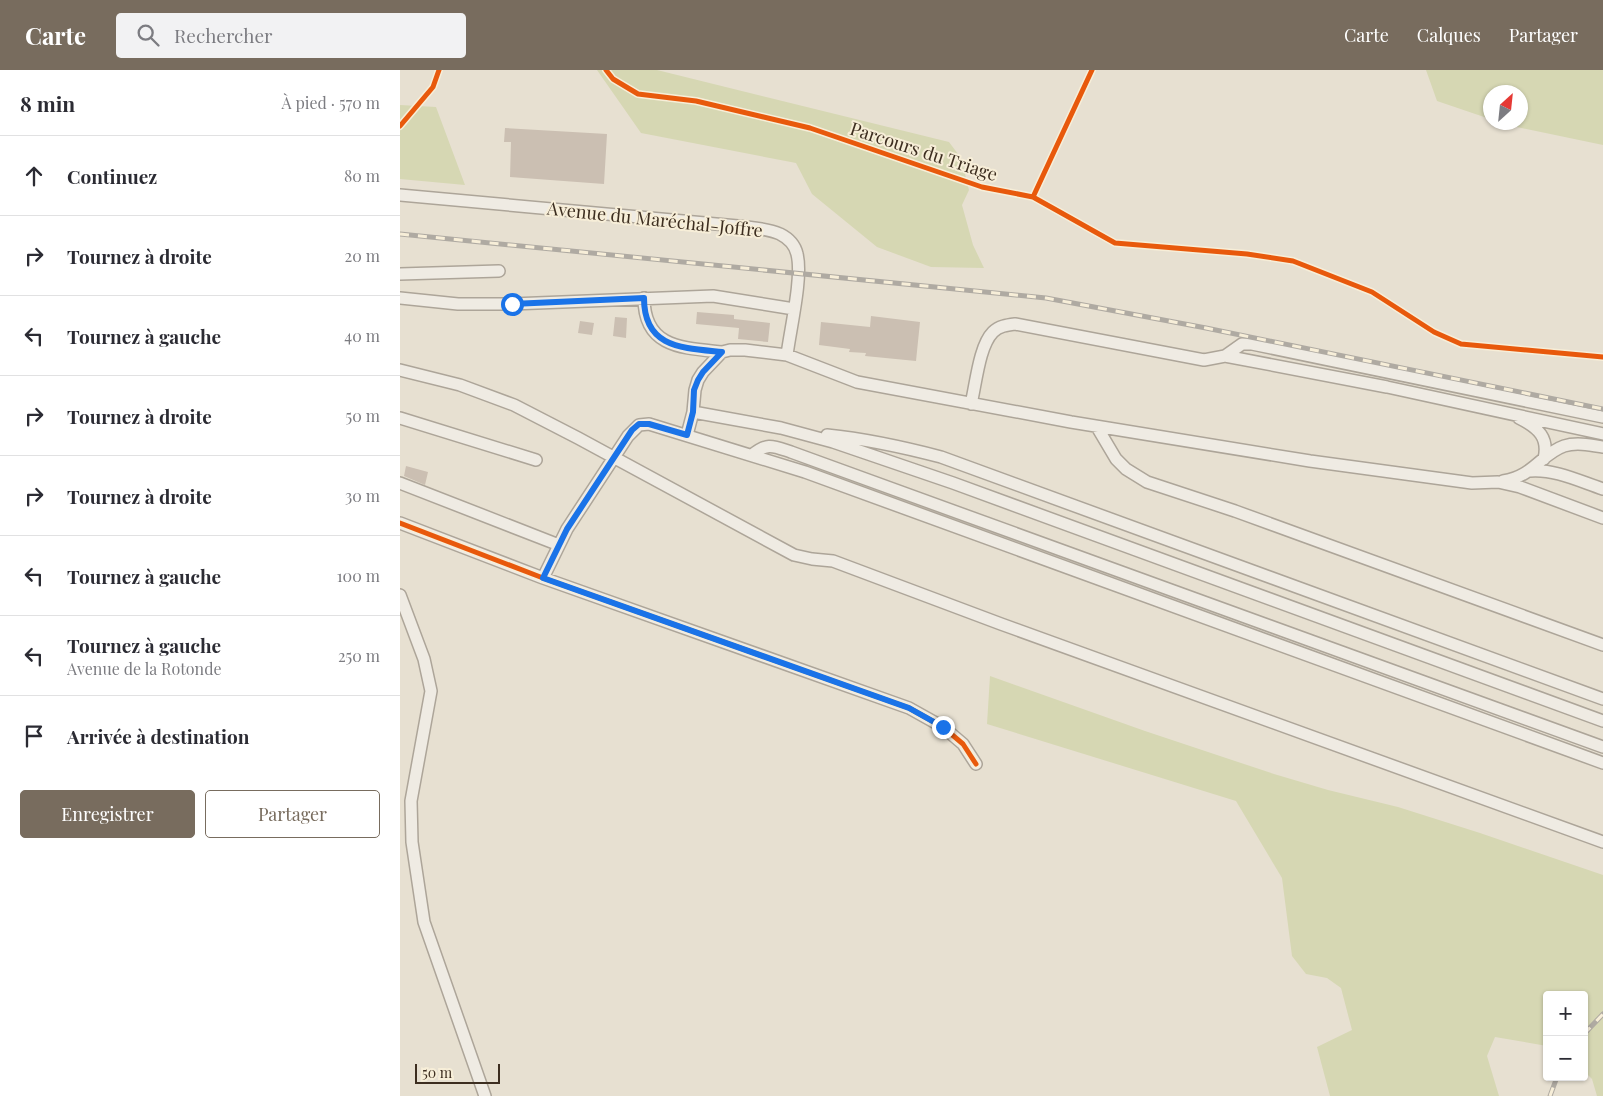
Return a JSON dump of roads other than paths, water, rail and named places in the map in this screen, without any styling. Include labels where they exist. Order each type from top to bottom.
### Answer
[{"type":"street","name":"Avenue du Maréchal-Joffre","points":[[400,194],[738,226],[771,231],[788,240],[797,253],[798,273],[787,355]]},
{"type":"street","points":[[400,274],[499,271]]},
{"type":"street","points":[[402,298],[458,304],[512,304],[713,296],[794,309]]},
{"type":"street","points":[[644,298],[647,323],[657,336],[666,342],[722,352],[745,350],[787,355],[857,382],[1097,427],[1319,462],[1472,483],[1510,480],[1530,472],[1542,470],[1603,489]]},
{"type":"street","points":[[971,404],[987,339],[994,331],[1006,325],[1015,324],[1196,359],[1214,360],[1225,356],[1242,344],[1252,344],[1603,417]]},
{"type":"street","points":[[687,435],[693,412],[694,390],[698,380],[722,352]]},
{"type":"street","points":[[1225,356],[1387,387],[1603,434]]},
{"type":"street","points":[[400,370],[460,385],[514,405],[794,555],[812,560],[833,561],[1001,624],[1603,842]]},
{"type":"street","points":[[693,412],[805,434],[953,483],[1603,721]]},
{"type":"street","points":[[1504,412],[1522,420],[1542,435],[1546,442],[1544,460]]},
{"type":"street","points":[[400,418],[536,460]]},
{"type":"street","points":[[543,578],[567,529],[613,457],[632,430],[639,424],[649,424],[752,455],[813,476],[1603,762]]},
{"type":"street","points":[[1097,427],[1116,459],[1126,469],[1147,482],[1235,511],[1603,645]]},
{"type":"street","points":[[805,434],[853,438],[896,445],[932,455],[1603,699]]},
{"type":"street","points":[[1530,472],[1562,447],[1570,444],[1603,447]]},
{"type":"street","points":[[752,455],[769,445],[791,452],[1603,747]]},
{"type":"street","points":[[1498,482],[1520,487],[1603,518]]},
{"type":"street","points":[[400,483],[559,545]]},
{"type":"street","points":[[1097,536],[1102,517]]},
{"type":"street","points":[[400,524],[543,578],[909,708],[943,727],[963,744],[976,764]]},
{"type":"street","points":[[400,596],[424,659],[431,691],[411,801],[412,842],[424,922],[485,1096]]},
{"type":"railway","points":[[400,234],[1046,298],[1206,328],[1603,409]]},
{"type":"railway","points":[[1588,1030],[1603,1014]]},
{"type":"railway","points":[[1550,1096],[1556,1081]]}]
